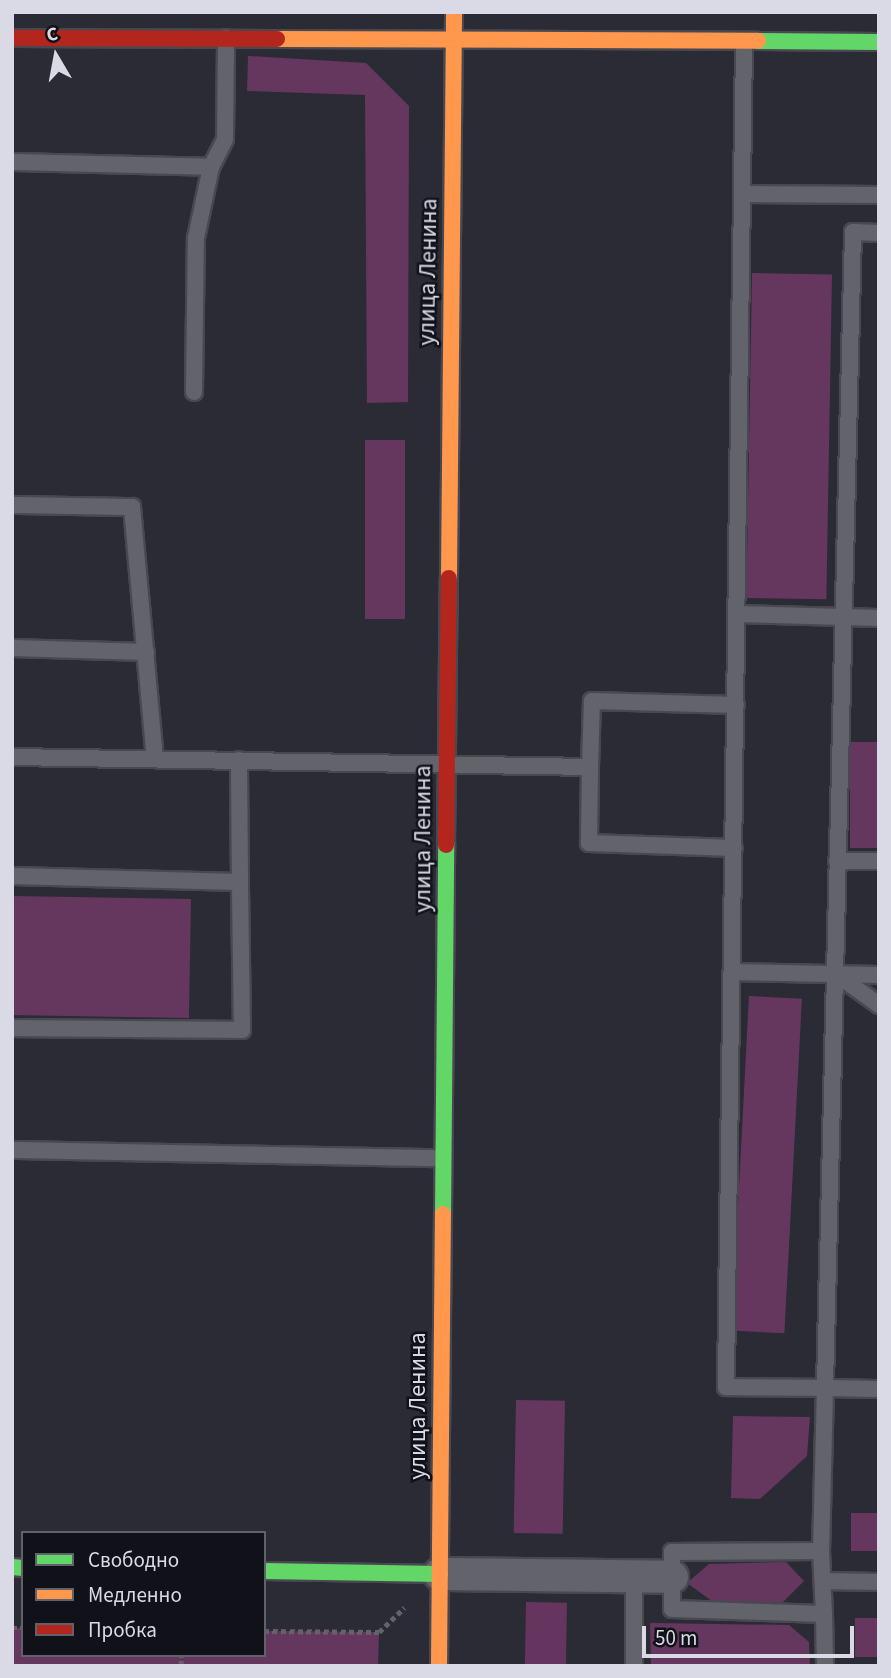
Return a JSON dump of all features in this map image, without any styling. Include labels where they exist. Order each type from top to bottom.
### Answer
[{"type":"main road","name":"улица Ленина","points":[[439,1666],[454,12]]},
{"type":"main road","points":[[12,38],[879,41]]},
{"type":"main road","points":[[266,1571],[440,1573]]},
{"type":"street","points":[[440,1573],[672,1577]]},
{"type":"lane","points":[[194,392],[196,238],[211,167],[225,139],[226,38]]},
{"type":"lane","points":[[744,41],[726,1387],[879,1389]]},
{"type":"lane","points":[[12,162],[211,167]]},
{"type":"lane","points":[[742,194],[879,195]]},
{"type":"lane","points":[[825,1666],[821,1551],[853,232],[879,233]]},
{"type":"lane","points":[[12,505],[132,507],[155,759]]},
{"type":"lane","points":[[737,614],[879,618]]},
{"type":"lane","points":[[12,648],[146,652]]},
{"type":"lane","points":[[734,848],[589,843],[590,767],[592,701],[736,705]]},
{"type":"lane","points":[[12,757],[590,767]]},
{"type":"lane","points":[[12,1028],[242,1030],[239,760]]},
{"type":"lane","points":[[838,861],[879,862]]},
{"type":"lane","points":[[12,876],[240,881]]},
{"type":"lane","points":[[732,972],[879,975]]},
{"type":"lane","points":[[836,974],[879,1004]]},
{"type":"lane","points":[[12,1150],[443,1157]]},
{"type":"lane","points":[[821,1551],[672,1552],[672,1609],[824,1614]]},
{"type":"lane","points":[[634,1577],[634,1666]]},
{"type":"lane","points":[[823,1581],[879,1582]]},
{"type":"path","points":[[266,1631],[379,1632],[440,1573]]},
{"type":"shaded area","points":[[248,56],[366,63],[409,106],[408,402],[367,403],[365,95],[247,91]]},
{"type":"shaded area","points":[[752,273],[832,274],[826,599],[746,598]]},
{"type":"shaded area","points":[[365,440],[405,440],[405,619],[365,619]]},
{"type":"shaded area","points":[[850,742],[879,742],[879,848],[850,848]]},
{"type":"shaded area","points":[[12,896],[191,899],[189,1018],[12,1015]]},
{"type":"shaded area","points":[[749,996],[802,999],[784,1333],[731,1331]]},
{"type":"shaded area","points":[[516,1400],[565,1401],[563,1534],[514,1533]]},
{"type":"shaded area","points":[[733,1416],[810,1417],[807,1456],[760,1499],[731,1498]]},
{"type":"shaded area","points":[[851,1513],[879,1513],[879,1551],[851,1551]]},
{"type":"shaded area","points":[[786,1562],[804,1581],[783,1602],[716,1604],[687,1583],[709,1564]]},
{"type":"shaded area","points":[[526,1602],[567,1603],[566,1666],[525,1666]]},
{"type":"shaded area","points":[[855,1618],[879,1618],[879,1657],[855,1657]]},
{"type":"shaded area","points":[[650,1623],[789,1625],[809,1642],[810,1666],[651,1665]]},
{"type":"shaded area","points":[[12,1628],[21,1628],[21,1657],[266,1657],[266,1631],[379,1632],[378,1666],[12,1666]]},
{"type":"traffic: fast","points":[[758,41],[879,42]]},
{"type":"traffic: fast","points":[[443,1214],[446,845]]},
{"type":"traffic: fast","points":[[12,1567],[21,1568]]},
{"type":"traffic: fast","points":[[266,1571],[440,1574]]},
{"type":"traffic: slow","points":[[449,578],[454,12]]},
{"type":"traffic: slow","points":[[277,39],[758,41]]},
{"type":"traffic: slow","points":[[439,1666],[443,1214]]},
{"type":"traffic: jam","points":[[12,38],[277,39]]},
{"type":"traffic: jam","points":[[446,845],[449,578]]}]
